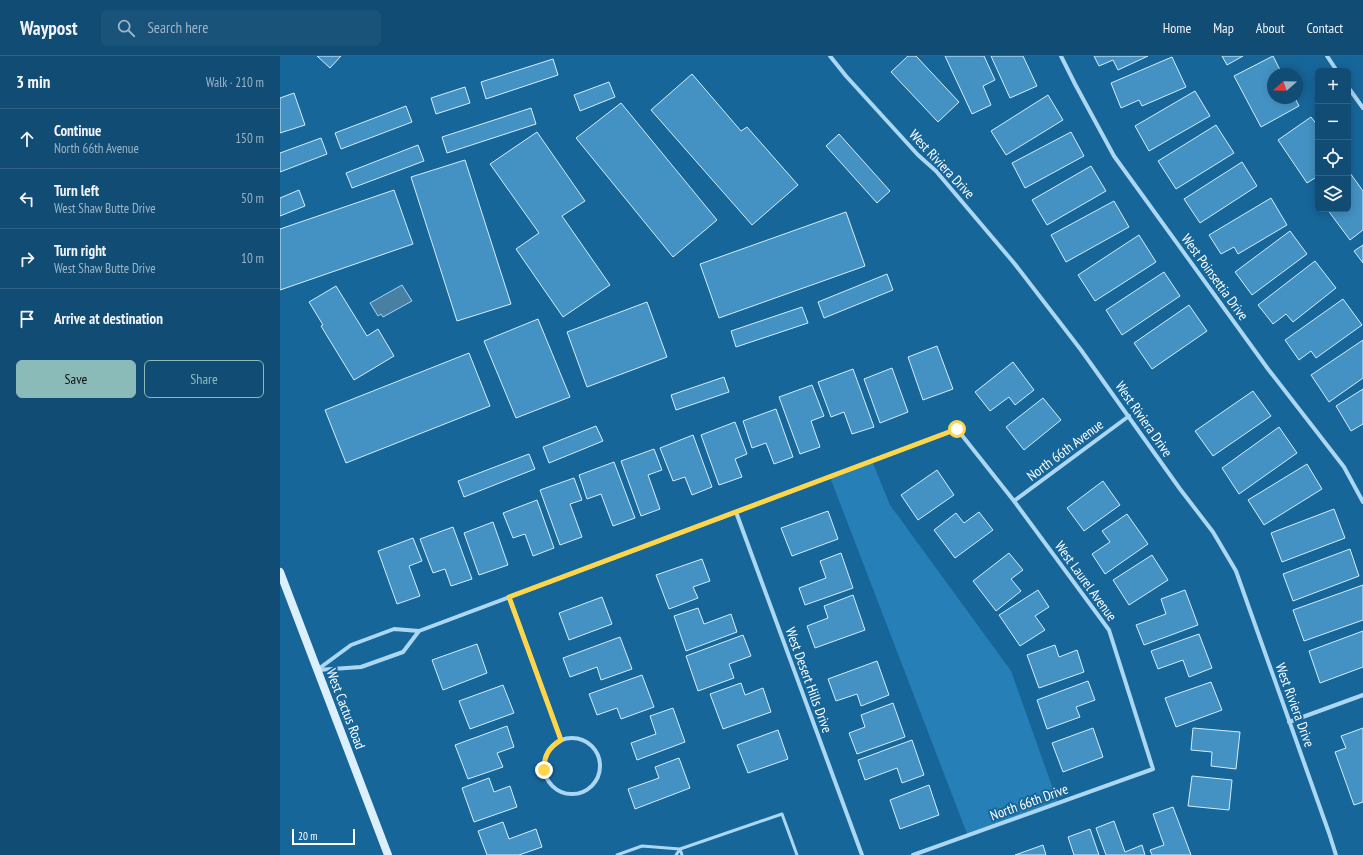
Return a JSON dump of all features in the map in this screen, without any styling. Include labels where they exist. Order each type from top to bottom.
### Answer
[{"type":"main road","name":"West Cactus Road","points":[[280,572],[388,855]]},
{"type":"street","name":"West Riviera Drive","points":[[830,56],[846,76],[913,149],[936,171],[1014,263],[1081,350],[1180,489],[1213,532],[1236,570],[1336,855]]},
{"type":"street","name":"West Poinsettia Drive","points":[[1061,56],[1114,156],[1268,369],[1344,467],[1363,502]]},
{"type":"street","points":[[1327,56],[1335,68]]},
{"type":"street","points":[[1351,91],[1363,108]]},
{"type":"street","name":"North 66th Avenue","points":[[1014,501],[1129,416]]},
{"type":"street","name":"West Laurel Avenue","points":[[736,512],[957,429],[1014,501],[1109,630],[1153,769]]},
{"type":"street","points":[[317,670],[351,645],[356,643],[394,629],[419,631],[736,512]]},
{"type":"street","name":"West Desert Hills Drive","points":[[736,512],[862,855]]},
{"type":"street","points":[[509,597],[561,740]]},
{"type":"street","points":[[317,670],[361,667],[403,652],[419,631]]},
{"type":"street","points":[[1289,722],[1363,695]]},
{"type":"street","points":[[570,738],[579,739],[588,743],[595,749],[599,758],[600,767],[594,785],[587,791],[569,795],[552,787],[546,779],[544,761],[547,752],[553,745],[561,740],[570,738]]},
{"type":"street","name":"North 66th Drive","points":[[913,855],[1153,769]]},
{"type":"lane","points":[[617,855],[642,846],[680,849],[782,814],[796,855]]},
{"type":"lane","points":[[676,855],[680,849]]},
{"type":"lane","points":[[680,849],[682,855]]},
{"type":"lane","points":[[628,851],[630,855]]},
{"type":"shaded area","points":[[402,285],[412,301],[383,317],[381,314],[378,316],[370,303]]},
{"type":"shaded area","points":[[872,461],[890,505],[1011,671],[1058,803],[968,836],[830,477]]},
{"type":"building","points":[[317,56],[341,56],[330,68]]},
{"type":"building","points":[[908,56],[916,56],[959,102],[938,122],[891,72]]},
{"type":"building","points":[[945,56],[984,56],[995,80],[983,86],[991,105],[972,114]]},
{"type":"building","points":[[991,56],[1023,56],[1037,86],[1010,98]]},
{"type":"building","points":[[1094,56],[1148,56],[1118,70],[1113,60],[1099,66]]},
{"type":"building","points":[[1222,56],[1243,56],[1227,65]]},
{"type":"building","points":[[1273,56],[1279,68],[1267,68],[1267,104],[1298,104],[1299,106],[1261,127],[1234,76]]},
{"type":"building","points":[[1172,57],[1186,87],[1142,106],[1139,100],[1121,108],[1111,83]]},
{"type":"building","points":[[553,59],[558,75],[486,99],[481,82]]},
{"type":"building","points":[[692,74],[741,131],[747,127],[798,185],[752,225],[651,110]]},
{"type":"building","points":[[609,82],[615,97],[580,111],[574,95]]},
{"type":"building","points":[[465,87],[470,103],[436,114],[431,98]]},
{"type":"building","points":[[1195,91],[1210,116],[1149,151],[1135,126]]},
{"type":"building","points":[[294,93],[305,125],[280,133],[280,98]]},
{"type":"building","points":[[1048,95],[1063,120],[1006,155],[991,131]]},
{"type":"building","points":[[621,103],[717,220],[673,257],[576,138]]},
{"type":"building","points":[[406,106],[412,122],[341,149],[335,133]]},
{"type":"building","points":[[531,108],[536,124],[447,153],[442,137]]},
{"type":"building","points":[[1311,117],[1315,122],[1315,178],[1307,183],[1278,140]]},
{"type":"building","points":[[1216,125],[1234,153],[1176,189],[1158,161]]},
{"type":"building","points":[[537,132],[585,201],[562,216],[610,285],[563,317],[516,249],[539,233],[490,164]]},
{"type":"building","points":[[1071,132],[1084,156],[1025,188],[1012,163]]},
{"type":"building","points":[[839,134],[890,191],[877,203],[826,146]]},
{"type":"building","points":[[321,138],[327,154],[280,172],[280,153]]},
{"type":"building","points":[[418,145],[424,161],[352,188],[346,173]]},
{"type":"building","points":[[465,160],[511,304],[457,321],[411,177]]},
{"type":"building","points":[[1242,162],[1257,186],[1200,223],[1184,199]]},
{"type":"building","points":[[1091,166],[1106,191],[1047,225],[1032,200]]},
{"type":"building","points":[[1351,174],[1363,191],[1363,230],[1350,240],[1329,212],[1351,212]]},
{"type":"building","points":[[299,190],[305,206],[280,216],[280,198]]},
{"type":"building","points":[[394,190],[413,244],[280,290],[280,229]]},
{"type":"building","points":[[1271,198],[1287,225],[1238,254],[1234,247],[1221,254],[1209,235]]},
{"type":"building","points":[[1114,201],[1129,227],[1066,262],[1051,235]]},
{"type":"building","points":[[846,212],[865,266],[719,318],[700,264]]},
{"type":"building","points":[[1290,231],[1307,254],[1252,295],[1235,272]]},
{"type":"building","points":[[1139,235],[1156,262],[1095,301],[1078,275]]},
{"type":"building","points":[[1363,245],[1363,263],[1354,251]]},
{"type":"building","points":[[1315,261],[1336,288],[1293,322],[1286,314],[1273,324],[1258,305]]},
{"type":"building","points":[[1164,272],[1180,296],[1122,335],[1106,310]]},
{"type":"building","points":[[887,274],[893,290],[824,318],[818,302]]},
{"type":"building","points":[[336,286],[367,336],[378,329],[394,356],[354,380],[321,326],[323,325],[309,302]]},
{"type":"building","points":[[1343,299],[1362,325],[1316,358],[1311,351],[1299,360],[1285,340]]},
{"type":"building","points":[[647,302],[667,357],[587,387],[567,332]]},
{"type":"building","points":[[1189,305],[1207,331],[1152,369],[1134,343]]},
{"type":"building","points":[[802,307],[808,323],[736,347],[731,331]]},
{"type":"building","points":[[538,319],[570,397],[516,418],[484,341]]},
{"type":"building","points":[[1363,340],[1363,378],[1329,402],[1311,375]]},
{"type":"building","points":[[937,346],[953,389],[923,400],[908,357]]},
{"type":"building","points":[[469,353],[490,406],[346,463],[325,410]]},
{"type":"building","points":[[1013,362],[1034,390],[1015,405],[1009,397],[990,411],[975,392]]},
{"type":"building","points":[[892,368],[908,412],[880,423],[864,379]]},
{"type":"building","points":[[853,369],[874,427],[852,434],[844,412],[831,417],[818,382]]},
{"type":"building","points":[[724,377],[729,392],[676,410],[671,395]]},
{"type":"building","points":[[812,385],[824,416],[811,421],[820,447],[800,454],[779,397]]},
{"type":"building","points":[[1363,389],[1363,424],[1351,431],[1336,406]]},
{"type":"building","points":[[1253,391],[1271,416],[1213,456],[1195,431]]},
{"type":"building","points":[[1043,398],[1061,420],[1024,450],[1006,427]]},
{"type":"building","points":[[776,409],[793,457],[774,464],[766,443],[752,448],[743,421]]},
{"type":"building","points":[[735,422],[747,454],[735,459],[742,477],[719,485],[701,435]]},
{"type":"building","points":[[596,426],[603,441],[549,463],[543,447]]},
{"type":"building","points":[[1279,427],[1297,453],[1239,494],[1222,468]]},
{"type":"building","points":[[693,435],[712,487],[692,495],[685,477],[673,481],[660,448]]},
{"type":"building","points":[[654,449],[662,470],[648,475],[660,509],[641,516],[621,461]]},
{"type":"building","points":[[529,454],[535,469],[464,497],[458,481]]},
{"type":"building","points":[[614,462],[635,518],[613,526],[601,494],[587,499],[579,475]]},
{"type":"building","points":[[1307,464],[1322,489],[1264,525],[1248,500]]},
{"type":"building","points":[[937,470],[954,495],[918,520],[901,495]]},
{"type":"building","points":[[574,478],[582,500],[570,504],[582,537],[560,545],[540,490]]},
{"type":"building","points":[[1103,481],[1120,505],[1084,531],[1067,508]]},
{"type":"building","points":[[537,500],[554,548],[533,556],[525,534],[513,538],[503,513]]},
{"type":"building","points":[[1334,509],[1345,538],[1282,562],[1271,533]]},
{"type":"building","points":[[828,511],[838,539],[792,556],[781,528]]},
{"type":"building","points":[[979,512],[993,530],[955,558],[934,530],[956,513],[964,523]]},
{"type":"building","points":[[1127,514],[1148,544],[1105,574],[1092,554],[1110,542],[1102,531]]},
{"type":"building","points":[[493,522],[508,565],[479,575],[464,533]]},
{"type":"building","points":[[453,527],[472,579],[451,586],[445,569],[433,573],[420,539]]},
{"type":"building","points":[[413,538],[422,561],[409,566],[420,596],[397,604],[378,551]]},
{"type":"building","points":[[1350,549],[1359,576],[1293,601],[1283,574]]},
{"type":"building","points":[[841,553],[853,588],[805,605],[799,588],[826,578],[820,561]]},
{"type":"building","points":[[1009,553],[1023,570],[1011,579],[1021,591],[996,611],[973,581]]},
{"type":"building","points":[[1152,555],[1168,580],[1129,605],[1113,580]]},
{"type":"building","points":[[702,559],[710,581],[693,587],[698,598],[669,609],[656,575]]},
{"type":"building","points":[[1363,585],[1363,620],[1304,641],[1293,610]]},
{"type":"building","points":[[1038,590],[1049,607],[1035,616],[1045,630],[1020,646],[999,615]]},
{"type":"building","points":[[1185,590],[1198,625],[1144,645],[1136,625],[1166,614],[1161,599]]},
{"type":"building","points":[[853,595],[865,630],[815,648],[807,626],[828,618],[824,606]]},
{"type":"building","points":[[602,597],[612,624],[569,640],[559,613]]},
{"type":"building","points":[[698,608],[704,624],[731,614],[737,632],[686,651],[674,616]]},
{"type":"building","points":[[1363,631],[1363,667],[1320,683],[1309,651]]},
{"type":"building","points":[[1199,634],[1212,668],[1189,677],[1183,660],[1158,669],[1151,651]]},
{"type":"building","points":[[743,635],[751,656],[729,664],[734,678],[698,691],[686,656]]},
{"type":"building","points":[[620,637],[632,669],[601,680],[597,667],[570,677],[563,658]]},
{"type":"building","points":[[477,644],[487,673],[443,690],[432,660]]},
{"type":"building","points":[[1055,645],[1059,657],[1077,650],[1084,672],[1039,688],[1027,655]]},
{"type":"building","points":[[877,661],[889,695],[861,706],[857,694],[836,701],[828,679]]},
{"type":"building","points":[[642,675],[654,707],[621,719],[617,708],[597,715],[589,694]]},
{"type":"building","points":[[1088,681],[1095,700],[1076,707],[1080,717],[1047,729],[1037,700]]},
{"type":"building","points":[[1211,682],[1222,710],[1176,727],[1165,698]]},
{"type":"building","points":[[741,683],[745,695],[763,688],[771,712],[723,729],[710,694]]},
{"type":"building","points":[[503,685],[514,713],[470,729],[459,701]]},
{"type":"building","points":[[893,703],[905,737],[857,754],[849,733],[865,727],[861,715]]},
{"type":"building","points":[[673,708],[685,742],[637,760],[631,743],[656,734],[650,716]]},
{"type":"building","points":[[507,726],[514,747],[497,753],[503,767],[468,779],[455,745]]},
{"type":"building","points":[[1093,728],[1103,757],[1063,772],[1052,743]]},
{"type":"building","points":[[1193,728],[1240,732],[1236,769],[1211,766],[1212,752],[1191,750]]},
{"type":"building","points":[[1363,728],[1363,802],[1354,805],[1335,752],[1346,748],[1341,736]]},
{"type":"building","points":[[778,730],[788,759],[748,773],[737,745]]},
{"type":"building","points":[[912,740],[924,775],[902,783],[897,768],[865,780],[858,760]]},
{"type":"building","points":[[679,758],[690,788],[635,809],[628,789],[659,778],[655,767]]},
{"type":"building","points":[[1192,776],[1232,780],[1229,810],[1188,806]]},
{"type":"building","points":[[489,778],[494,792],[510,786],[517,807],[474,822],[462,788]]},
{"type":"building","points":[[929,785],[939,815],[900,829],[890,800]]},
{"type":"building","points":[[1173,807],[1191,855],[1152,855],[1150,850],[1164,845],[1153,814]]},
{"type":"building","points":[[1114,821],[1125,852],[1142,845],[1145,855],[1106,855],[1096,828]]},
{"type":"building","points":[[503,822],[509,839],[536,829],[542,847],[519,855],[487,855],[478,831]]},
{"type":"building","points":[[1090,829],[1099,855],[1074,855],[1068,837]]},
{"type":"building","points":[[1043,845],[1046,855],[1015,855]]},
{"type":"route","points":[[544,770],[544,761],[547,752],[553,745],[561,740],[509,597],[957,429]]}]
